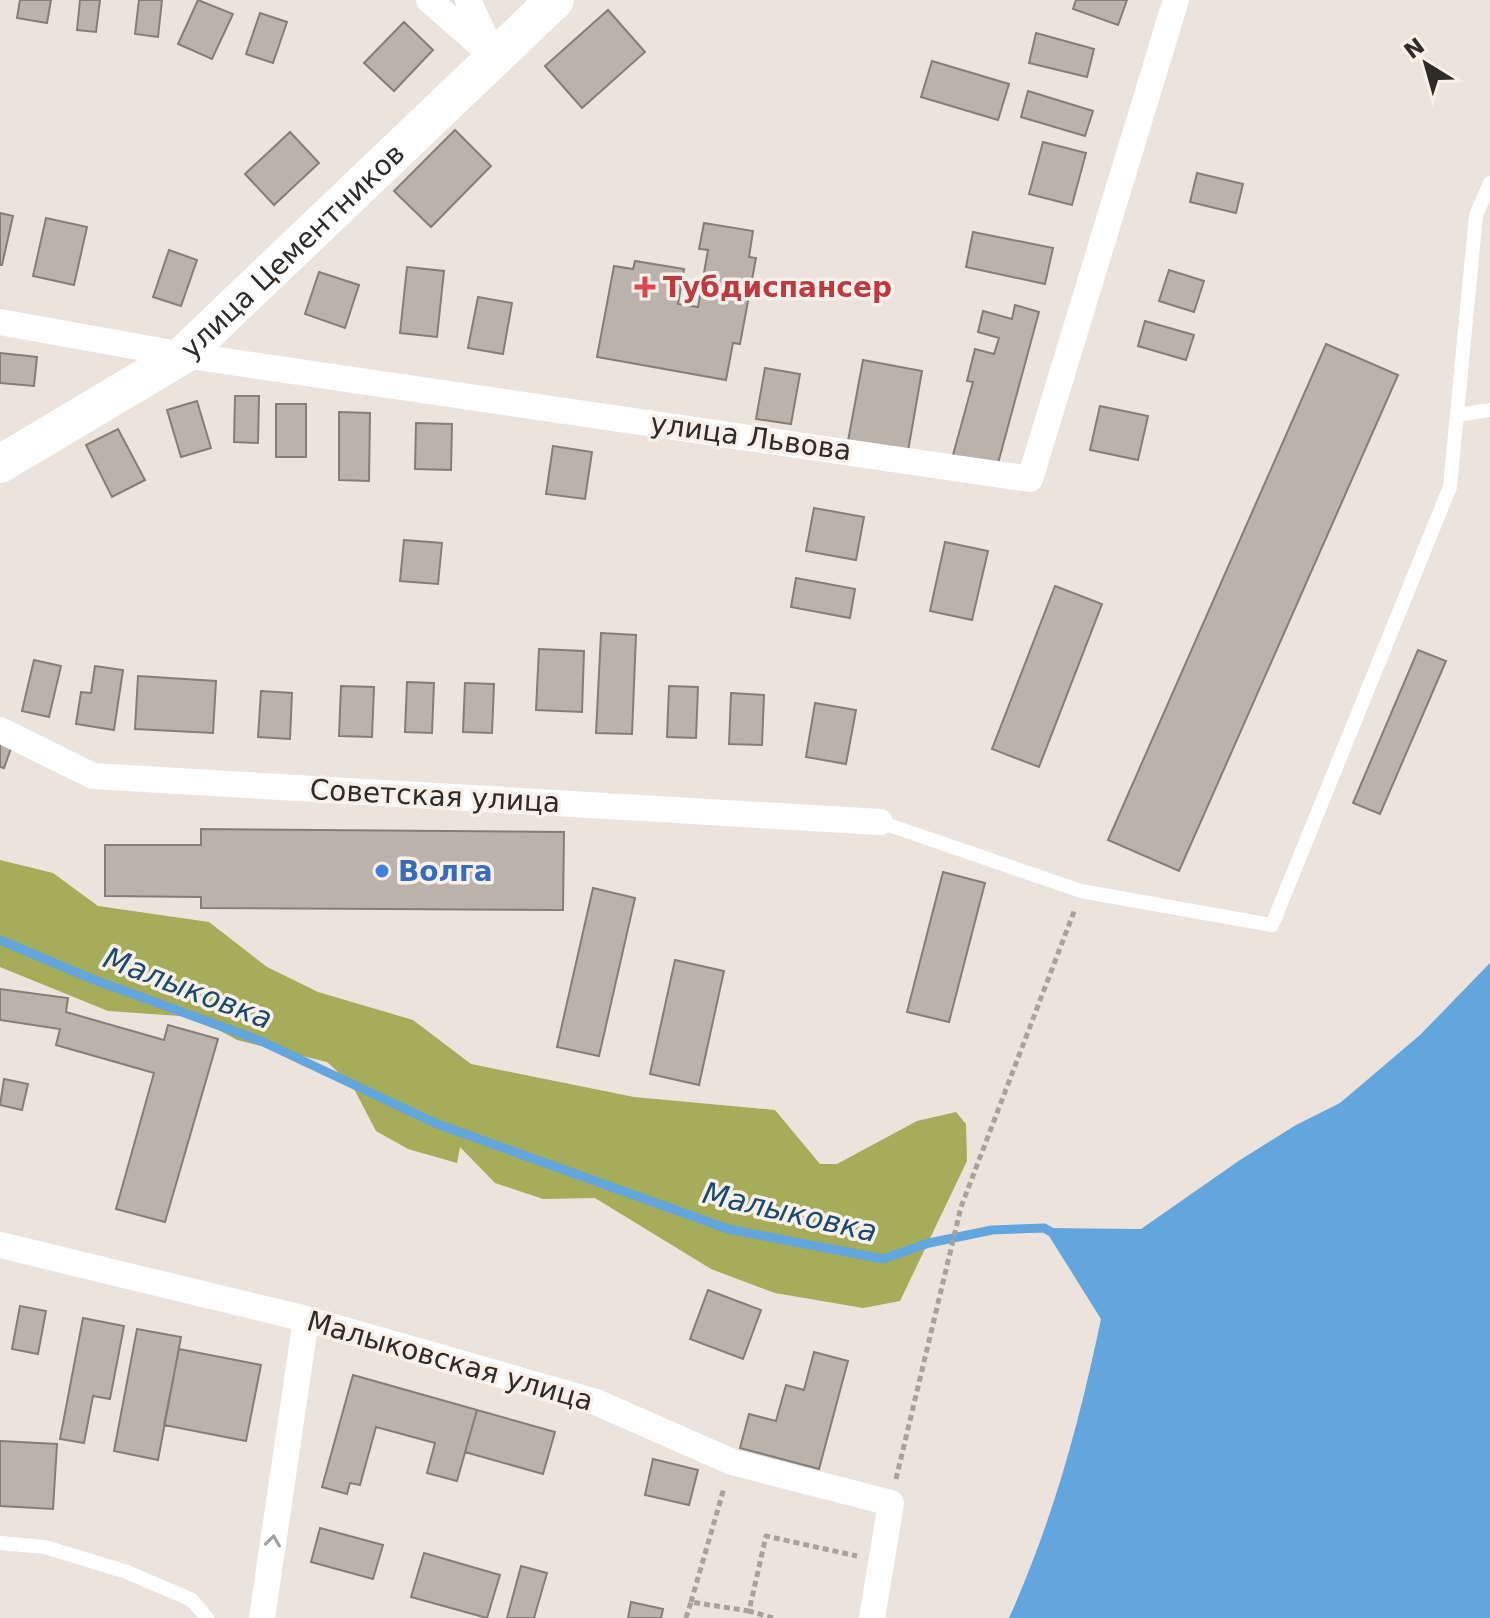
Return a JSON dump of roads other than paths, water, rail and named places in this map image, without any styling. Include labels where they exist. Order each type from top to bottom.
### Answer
[{"type":"street","points":[[429,0],[494,57]]},
{"type":"street","points":[[468,0],[494,57]]},
{"type":"street","name":"улица Цементников","points":[[0,464],[183,355],[555,0]]},
{"type":"street","name":"улица Львова","points":[[0,322],[183,355],[1030,479],[1172,11]]},
{"type":"street","name":"Советская улица","points":[[0,730],[93,776],[880,822]]},
{"type":"street","name":"Малыковская улица","points":[[0,1245],[306,1319],[596,1402],[732,1462],[891,1503],[872,1618]]},
{"type":"street","points":[[262,1618],[306,1319]]},
{"type":"lane","points":[[880,822],[1081,891],[1272,925],[1450,487],[1476,215],[1490,183]]},
{"type":"lane","points":[[1457,415],[1490,410]]},
{"type":"lane","points":[[0,1543],[45,1547],[127,1572],[192,1600],[207,1618]]},
{"type":"water","points":[[1490,963],[1490,1618],[1009,1618],[1039,1545],[1063,1471],[1101,1319],[1044,1228],[1141,1229],[1240,1160],[1296,1125],[1340,1103],[1420,1035]]},
{"type":"waterway","name":"Малыковка","points":[[0,940],[92,979],[261,1041],[437,1124],[728,1229],[883,1259],[929,1243],[992,1230],[1044,1228],[1053,1233]]},
{"type":"place","name":"Тубдиспансер","points":[[645,287]]},
{"type":"place","name":"Волга","points":[[382,871]]}]
